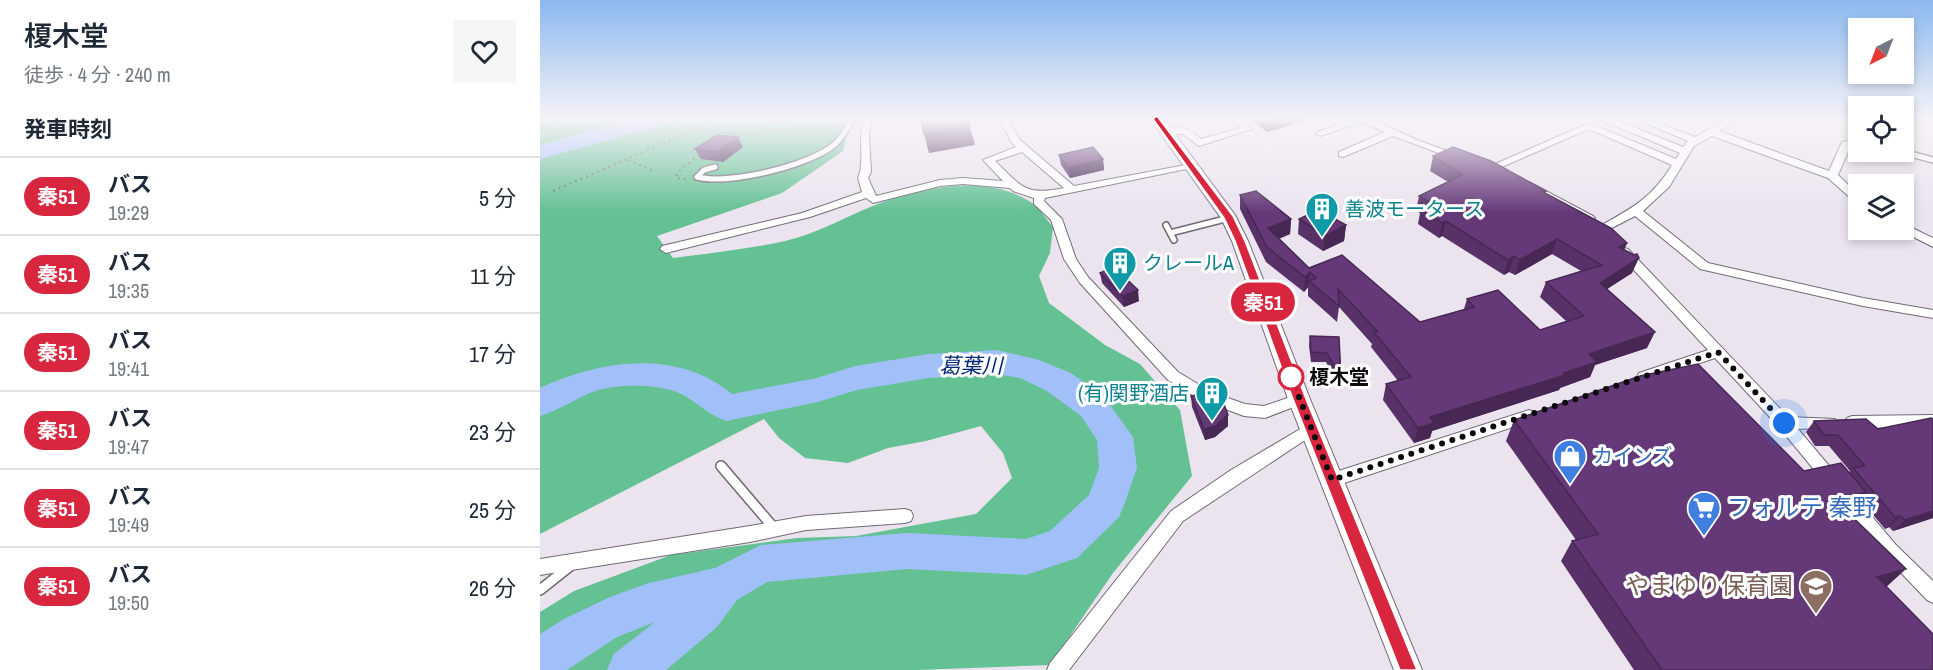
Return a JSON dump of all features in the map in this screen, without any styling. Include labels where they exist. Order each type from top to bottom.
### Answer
[{"type":"main road","points":[[1181,150],[1229,218],[1240,241],[1299,399],[1408,670]]},
{"type":"street","points":[[865,150],[866,172],[863,178],[868,194],[873,200],[917,187],[963,181],[1012,185]]},
{"type":"street","points":[[1017,150],[988,160],[1017,189],[1040,196],[1192,165]]},
{"type":"street","points":[[1027,150],[1072,190]]},
{"type":"street","points":[[1343,154],[1352,150]]},
{"type":"street","points":[[1441,150],[1491,168],[1564,202],[1610,237],[1784,423],[1890,550],[1933,594]]},
{"type":"street","points":[[1491,168],[1532,150]]},
{"type":"street","points":[[1646,150],[1678,164]]},
{"type":"street","points":[[1765,150],[1832,176],[1848,190]]},
{"type":"street","points":[[1832,176],[1843,150]]},
{"type":"street","points":[[1610,237],[1665,185],[1684,151]]},
{"type":"street","points":[[666,249],[806,215],[868,194]]},
{"type":"street","points":[[1040,196],[1038,202],[1056,219],[1070,259],[1084,280],[1173,375],[1206,396],[1244,410],[1265,412],[1299,399]]},
{"type":"street","points":[[1636,211],[1704,266],[1863,302],[1933,314]]},
{"type":"street","points":[[1914,233],[1933,243]]},
{"type":"street","points":[[1629,382],[1718,352]]},
{"type":"street","points":[[1332,480],[1539,412]]},
{"type":"street","points":[[1784,423],[1933,421]]},
{"type":"street","points":[[1057,670],[1177,516],[1312,428]]},
{"type":"street","points":[[540,567],[578,559],[776,530],[806,523],[905,516]]},
{"type":"lane","points":[[715,167],[704,170],[697,177],[708,180],[741,176],[814,156],[825,150]]},
{"type":"lane","points":[[1914,155],[1933,160]]},
{"type":"lane","points":[[1170,233],[1229,218]]},
{"type":"lane","points":[[1166,225],[1174,240]]},
{"type":"lane","points":[[721,466],[776,530]]},
{"type":"lane","points":[[540,590],[578,559]]},
{"type":"path","points":[[553,191],[648,150]]},
{"type":"path","points":[[697,177],[676,178],[684,166],[704,151]]},
{"type":"path","points":[[628,160],[654,171]]},
{"type":"green space","points":[[540,150],[843,150],[782,193],[657,236],[673,258],[785,241],[810,233],[883,202],[919,191],[978,186],[997,188],[1015,194],[1038,208],[1053,227],[1050,253],[1039,276],[1049,303],[1105,345],[1140,364],[1180,410],[1192,476],[1113,573],[1050,665],[917,670],[540,670],[540,612],[574,591],[671,555],[797,538],[856,536],[976,514],[1012,478],[1003,453],[981,426],[926,441],[888,448],[848,463],[805,458],[779,438],[764,419],[540,534]]},
{"type":"building","points":[[1079,150],[1096,150],[1103,159],[1068,168],[1059,155]]},
{"type":"building","points":[[1446,150],[1462,150],[1491,161],[1611,228],[1627,243],[1619,247],[1634,255],[1637,254],[1639,258],[1600,283],[1655,332],[1589,354],[1597,362],[1563,373],[1565,375],[1430,417],[1434,423],[1418,428],[1386,384],[1411,377],[1374,332],[1378,332],[1338,289],[1339,306],[1309,281],[1316,278],[1310,272],[1305,277],[1267,247],[1240,195],[1256,191],[1291,219],[1268,228],[1309,268],[1342,255],[1420,322],[1474,307],[1467,299],[1498,290],[1540,330],[1584,316],[1546,282],[1602,265],[1557,239],[1520,260],[1514,256],[1508,260],[1446,221],[1442,223],[1421,209],[1424,208],[1421,206],[1430,202],[1419,196],[1462,175],[1433,156]]},
{"type":"building","points":[[1318,210],[1346,225],[1325,236],[1299,219]]},
{"type":"building","points":[[1114,267],[1138,290],[1123,296],[1100,273]]},
{"type":"building","points":[[1310,336],[1339,337],[1341,379],[1327,353],[1311,352]]},
{"type":"building","name":"フォルテ 秦野","points":[[1698,364],[1804,471],[1841,463],[1866,492],[1835,500],[1906,569],[1877,577],[1933,634],[1933,670],[1662,670],[1572,541],[1598,534],[1514,420],[1640,376]]},
{"type":"building","points":[[1201,394],[1222,399],[1228,415],[1215,426],[1204,429],[1191,396]]},
{"type":"building","points":[[1866,419],[1878,429],[1933,419],[1933,511],[1905,520],[1900,516],[1896,518],[1853,468],[1865,466],[1838,435],[1824,435],[1814,421]]},
{"type":"waterway","name":"葛葉川","points":[[540,152],[546,150]]},
{"type":"waterway","name":"葛葉川","points":[[540,403],[578,385],[600,378],[652,375],[699,388],[726,408],[818,390],[855,378],[929,366],[997,362],[1027,368],[1059,382],[1093,407],[1115,437],[1118,468],[1105,505],[1063,545],[1026,557],[907,551],[761,564],[722,586]]},
{"type":"waterway","points":[[540,663],[579,634],[625,612],[674,596],[722,586]]},
{"type":"waterway","name":"葛葉川","points":[[630,670],[702,612],[722,586]]},
{"type":"bus line","name":"秦51","points":[[1181,150],[1229,218],[1240,241],[1299,399],[1408,670]]},
{"type":"place","name":"善波モータース","points":[[1322,238]]},
{"type":"place","name":"クレールA","points":[[1120,292]]},
{"type":"place","name":"榎木堂","points":[[1291,377]]},
{"type":"place","name":"(有)関野酒店","points":[[1212,422]]},
{"type":"place","name":"カインズ","points":[[1570,485]]},
{"type":"place","name":"フォルテ 秦野","points":[[1704,537]]},
{"type":"place","name":"やまゆり保育園","points":[[1816,615]]},
{"type":"route","points":[[1291,377],[1332,480],[1349,477],[1718,352],[1784,423]]}]
